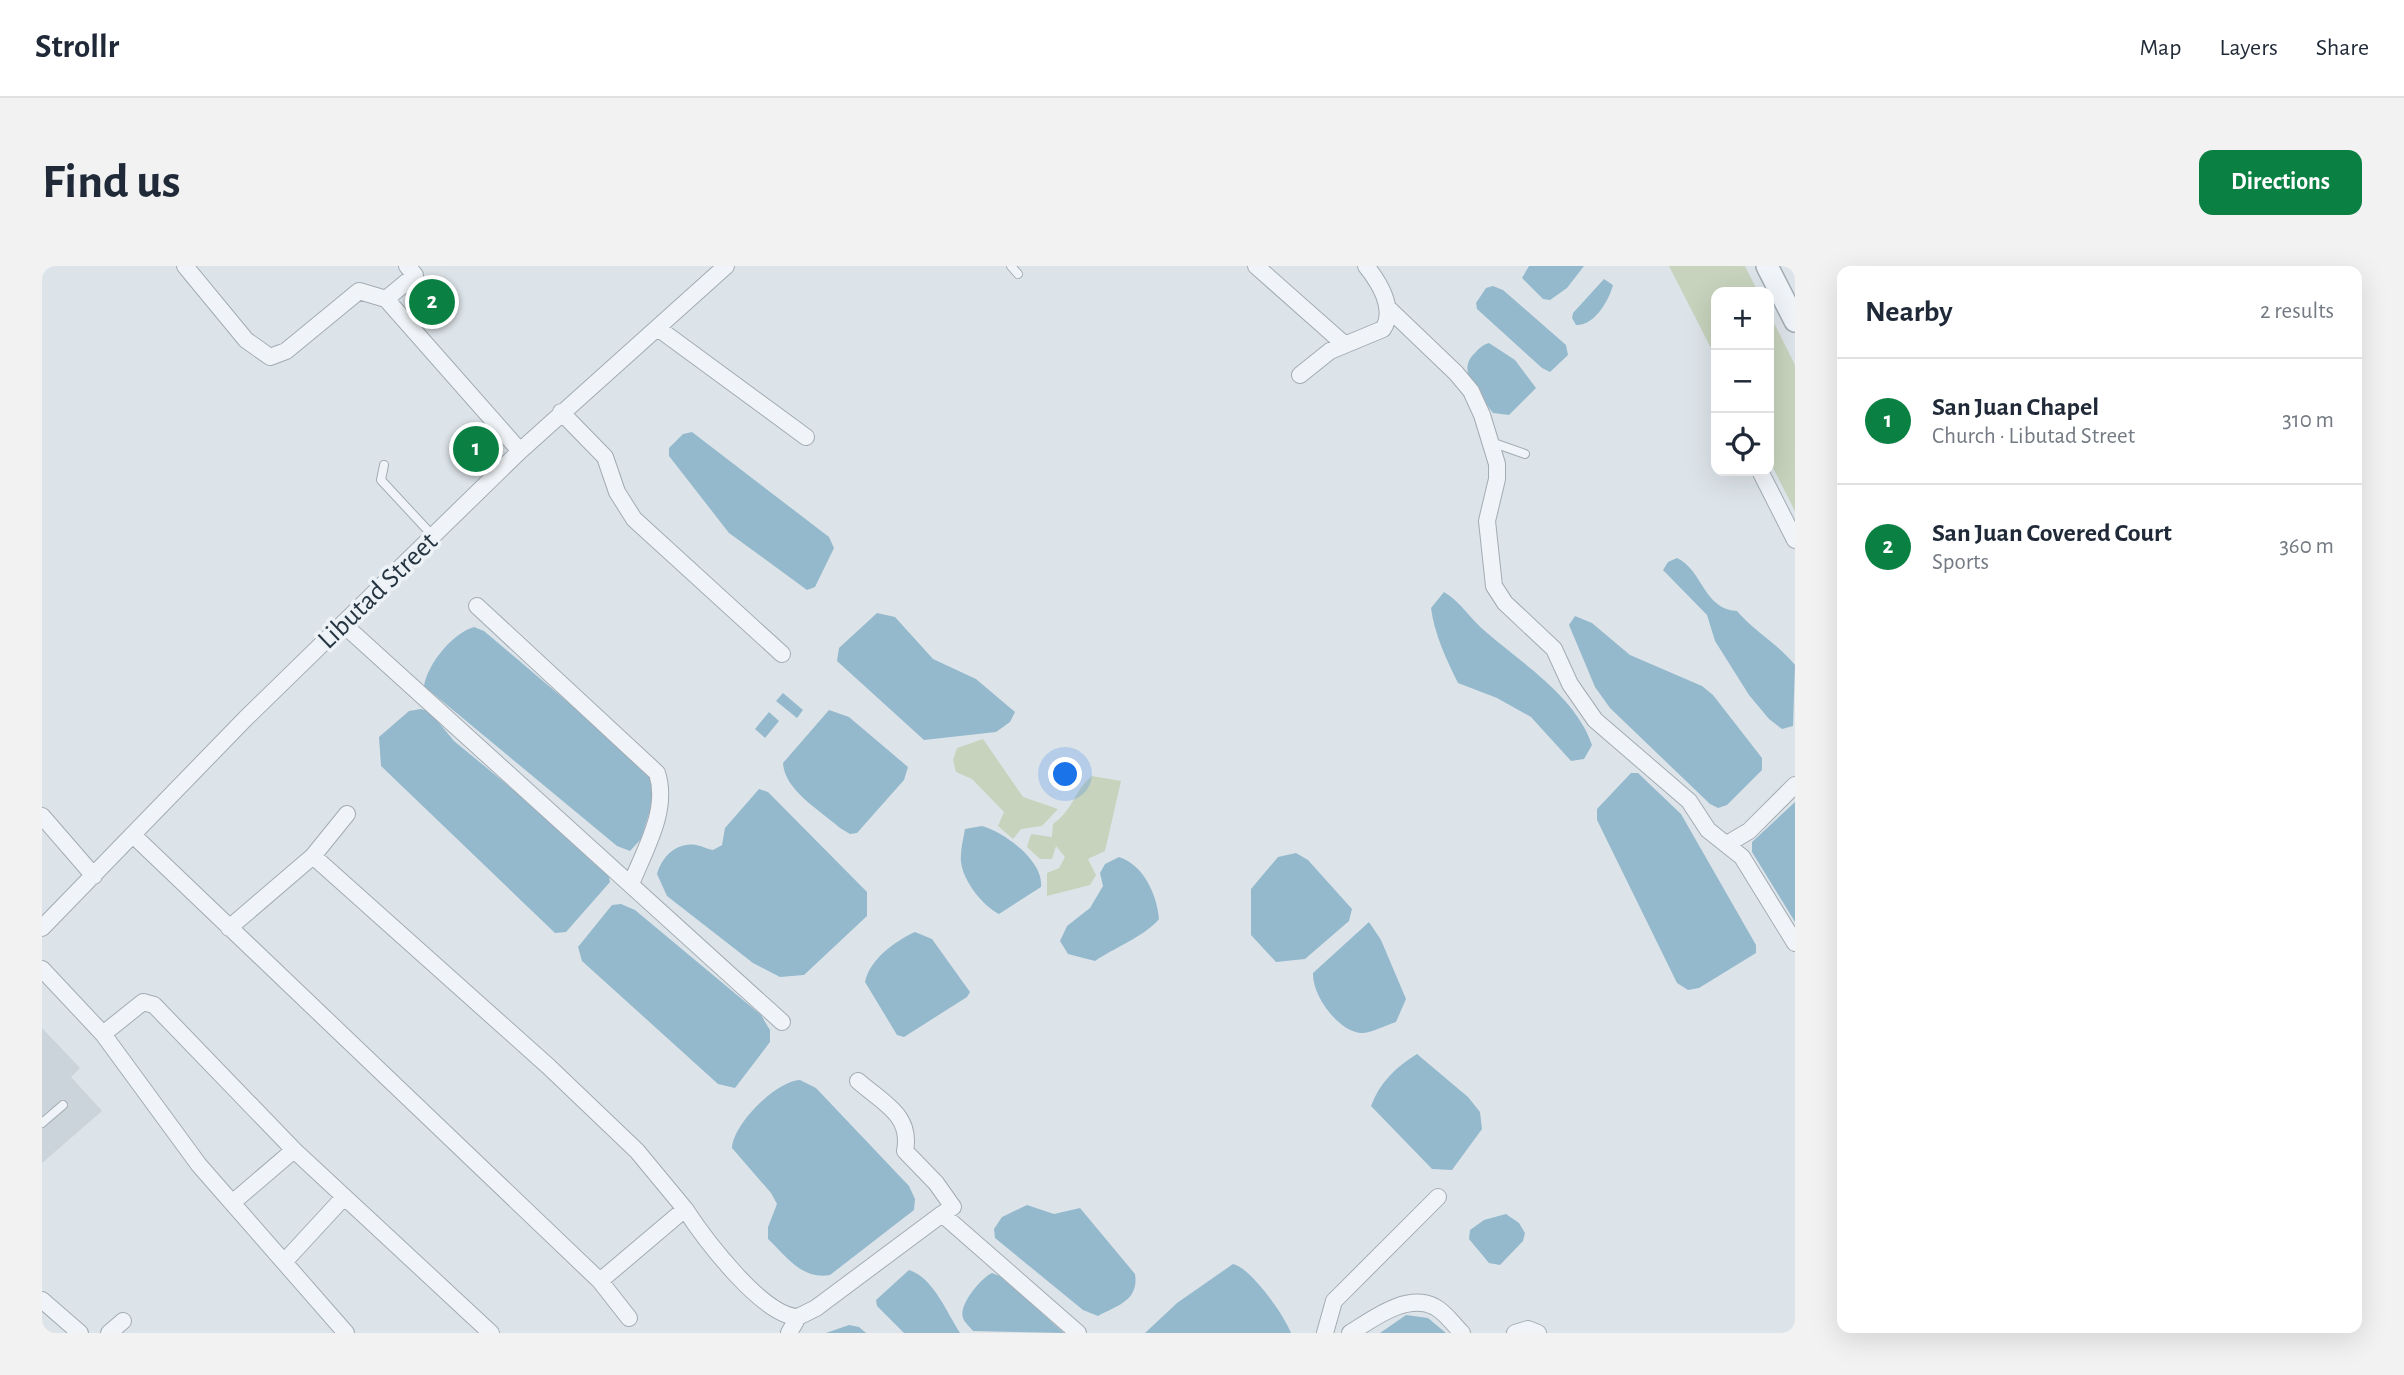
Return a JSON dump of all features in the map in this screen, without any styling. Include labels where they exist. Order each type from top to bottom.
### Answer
[{"type":"street","points":[[185,266],[246,340],[270,357],[286,351],[359,291],[386,299],[520,451]]},
{"type":"street","points":[[386,299],[415,275],[407,266]]},
{"type":"street","name":"Libutad Street","points":[[42,928],[245,719],[520,451],[561,412],[659,329],[726,266]]},
{"type":"street","points":[[1256,266],[1344,344]]},
{"type":"street","points":[[1366,266],[1377,279],[1387,307],[1471,391],[1497,464],[1497,479],[1488,521],[1494,586],[1504,603],[1554,649],[1570,684],[1595,720],[1689,801],[1708,830],[1742,857],[1795,943]]},
{"type":"street","points":[[1767,266],[1795,321]]},
{"type":"street","points":[[1300,375],[1330,351],[1383,329],[1387,307]]},
{"type":"street","points":[[659,329],[806,437]]},
{"type":"street","points":[[561,412],[605,457],[617,492],[634,519],[782,654]]},
{"type":"street","points":[[1762,476],[1795,540]]},
{"type":"street","points":[[477,606],[657,773],[663,790],[661,809],[631,884]]},
{"type":"street","points":[[343,624],[782,1022]]},
{"type":"street","points":[[1727,844],[1749,831],[1795,785]]},
{"type":"street","points":[[229,928],[313,856],[347,814]]},
{"type":"street","points":[[42,816],[94,876]]},
{"type":"street","points":[[133,835],[600,1281],[629,1318]]},
{"type":"street","points":[[313,856],[548,1066],[637,1151],[685,1209],[710,1247],[759,1297],[781,1312],[798,1317],[805,1316],[953,1207],[936,1183],[905,1151],[908,1135],[904,1121],[858,1081]]},
{"type":"street","points":[[42,969],[103,1034],[165,1122],[343,1332]]},
{"type":"street","points":[[103,1034],[136,1007],[150,1003],[294,1150],[487,1332]]},
{"type":"street","points":[[232,1203],[294,1150]]},
{"type":"street","points":[[285,1261],[344,1197]]},
{"type":"street","points":[[1325,1333],[1334,1301],[1438,1197]]},
{"type":"street","points":[[600,1281],[685,1209]]},
{"type":"street","points":[[942,1214],[1078,1333]]},
{"type":"street","points":[[42,1300],[80,1333]]},
{"type":"street","points":[[1350,1333],[1410,1301],[1437,1308],[1462,1333]]},
{"type":"street","points":[[789,1333],[798,1317]]},
{"type":"street","points":[[109,1333],[123,1321]]},
{"type":"street","points":[[1515,1333],[1528,1329],[1538,1333]]},
{"type":"lane","points":[[1011,266],[1018,274]]},
{"type":"lane","points":[[1491,442],[1525,454]]},
{"type":"lane","points":[[384,465],[381,480],[434,537]]},
{"type":"lane","points":[[42,1123],[63,1105]]},
{"type":"shaded area","points":[[42,1028],[80,1068],[71,1077],[102,1111],[42,1163]]},
{"type":"green space","points":[[1669,266],[1745,266],[1756,287],[1711,287],[1711,348]]},
{"type":"green space","points":[[1774,323],[1795,365],[1795,511],[1774,470]]},
{"type":"green space","points":[[983,739],[1023,797],[1058,809],[1042,826],[1021,829],[1013,839],[998,826],[1004,812],[972,779],[956,772],[953,760],[957,748]]},
{"type":"green space","points":[[1092,776],[1121,781],[1105,851],[1088,859],[1096,875],[1090,885],[1047,896],[1047,873],[1059,868],[1065,857],[1056,846],[1052,859],[1040,859],[1027,847],[1031,834],[1052,837],[1053,824],[1066,812]]},
{"type":"water","points":[[1529,266],[1584,266],[1567,288],[1550,300],[1543,299],[1522,278]]},
{"type":"water","points":[[1604,279],[1613,285],[1604,305],[1595,317],[1576,325],[1572,318],[1573,313]]},
{"type":"water","points":[[1493,286],[1503,290],[1566,345],[1568,355],[1550,372],[1542,368],[1477,309],[1476,303],[1486,288]]},
{"type":"water","points":[[1489,343],[1515,360],[1536,388],[1509,415],[1493,413],[1469,378],[1467,370],[1472,356]]},
{"type":"water","points":[[692,432],[829,537],[834,548],[815,587],[807,590],[729,533],[669,456],[669,448],[683,434]]},
{"type":"water","points":[[1677,558],[1693,571],[1717,604],[1737,611],[1795,665],[1793,726],[1782,729],[1769,719],[1749,695],[1715,641],[1707,615],[1663,570],[1668,562]]},
{"type":"water","points":[[1444,592],[1486,632],[1547,682],[1574,712],[1592,745],[1584,759],[1571,761],[1531,717],[1497,698],[1458,683],[1438,637],[1431,608]]},
{"type":"water","points":[[877,613],[895,617],[933,659],[976,679],[1015,712],[1010,722],[996,732],[924,740],[837,661],[839,648]]},
{"type":"water","points":[[1575,616],[1592,623],[1630,655],[1702,686],[1713,695],[1762,758],[1762,770],[1727,805],[1718,808],[1710,804],[1610,708],[1595,687],[1569,625]]},
{"type":"water","points":[[474,627],[484,631],[649,771],[657,788],[641,839],[630,851],[617,846],[424,686],[426,677],[443,650],[466,630]]},
{"type":"water","points":[[783,693],[803,710],[797,718],[776,701]]},
{"type":"water","points":[[421,709],[430,712],[454,741],[607,867],[610,882],[566,932],[555,933],[381,766],[379,737],[409,711]]},
{"type":"water","points":[[829,710],[849,717],[908,767],[904,780],[857,833],[850,834],[840,828],[814,807],[796,791],[785,773],[783,763]]},
{"type":"water","points":[[769,712],[779,721],[765,738],[755,729]]},
{"type":"water","points":[[1631,773],[1638,773],[1681,814],[1756,945],[1756,953],[1699,988],[1688,990],[1677,983],[1597,820],[1597,809]]},
{"type":"water","points":[[759,789],[768,792],[867,892],[867,916],[804,975],[780,977],[753,963],[667,896],[657,874],[662,862],[676,848],[696,845],[713,850],[722,845],[725,828]]},
{"type":"water","points":[[1795,802],[1795,922],[1752,852],[1752,842]]},
{"type":"water","points":[[982,826],[1001,834],[1021,849],[1036,867],[1040,877],[1041,887],[999,914],[975,892],[961,862],[965,829]]},
{"type":"water","points":[[1296,853],[1308,860],[1352,909],[1349,921],[1305,959],[1276,962],[1251,935],[1251,889],[1278,857]]},
{"type":"water","points":[[1119,857],[1136,867],[1148,882],[1159,919],[1138,936],[1095,961],[1068,954],[1060,941],[1067,926],[1090,908],[1103,886],[1100,873],[1105,864]]},
{"type":"water","points":[[621,904],[635,910],[761,1015],[770,1030],[770,1042],[735,1088],[718,1084],[582,961],[578,947],[612,905]]},
{"type":"water","points":[[1369,922],[1381,940],[1406,999],[1396,1022],[1360,1033],[1343,1025],[1328,1010],[1321,1001],[1313,973]]},
{"type":"water","points":[[915,932],[932,939],[970,992],[967,997],[904,1037],[897,1035],[865,982],[872,966],[884,952]]},
{"type":"water","points":[[1417,1054],[1468,1097],[1480,1112],[1482,1129],[1452,1170],[1432,1169],[1371,1106],[1389,1076]]},
{"type":"water","points":[[800,1080],[816,1088],[909,1186],[915,1199],[914,1210],[830,1275],[820,1276],[803,1271],[768,1239],[768,1227],[777,1204],[771,1193],[732,1148],[740,1127],[757,1105],[779,1088]]},
{"type":"water","points":[[1027,1205],[1054,1214],[1080,1208],[1135,1274],[1131,1296],[1098,1316],[1083,1310],[995,1238],[994,1229],[1002,1217]]},
{"type":"water","points":[[1506,1214],[1519,1223],[1525,1233],[1523,1241],[1500,1265],[1489,1263],[1469,1239],[1470,1230],[1484,1220]]},
{"type":"water","points":[[1233,1264],[1257,1283],[1282,1315],[1291,1333],[1145,1333],[1177,1303]]},
{"type":"water","points":[[909,1270],[918,1274],[932,1288],[960,1333],[904,1333],[877,1306],[876,1300]]},
{"type":"water","points":[[992,1273],[1002,1277],[1064,1333],[973,1331],[963,1318],[962,1312],[967,1299],[977,1286]]},
{"type":"water","points":[[1406,1315],[1428,1318],[1446,1333],[1380,1333]]},
{"type":"water","points":[[849,1325],[859,1327],[866,1333],[826,1333]]},
{"type":"place","name":"San Juan Covered Court","points":[[432,302]]},
{"type":"place","name":"San Juan Chapel","points":[[476,449]]}]
